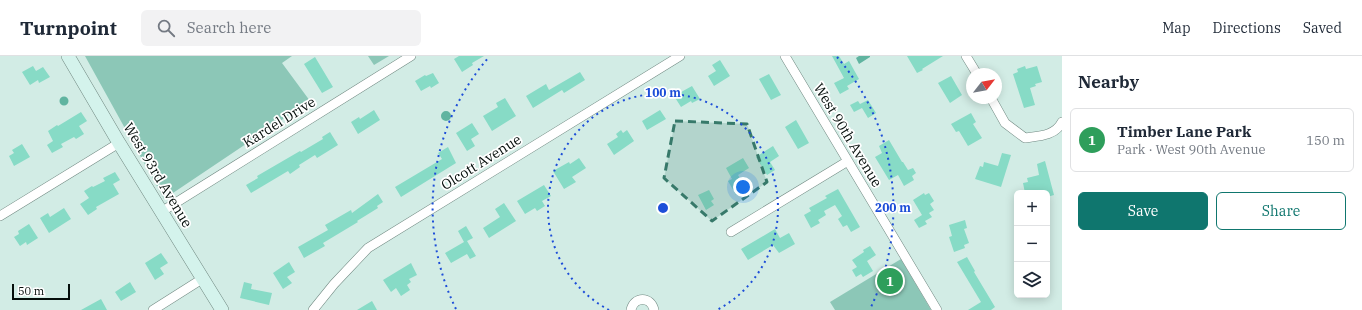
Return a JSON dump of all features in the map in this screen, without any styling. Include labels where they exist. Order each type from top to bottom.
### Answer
[{"type":"street","name":"West 93rd Avenue","points":[[68,56],[119,143],[222,310]]},
{"type":"street","name":"Kardel Drive","points":[[162,212],[411,56]]},
{"type":"street","name":"Olcott Avenue","points":[[313,310],[334,284],[368,248],[680,56]]},
{"type":"street","name":"West 90th Avenue","points":[[785,56],[937,310]]},
{"type":"street","points":[[966,56],[973,68]]},
{"type":"street","points":[[994,104],[1005,124],[1025,138],[1046,135],[1059,127],[1062,122]]},
{"type":"street","points":[[0,216],[119,143]]},
{"type":"street","points":[[731,232],[848,161]]},
{"type":"street","points":[[153,310],[202,279]]},
{"type":"street","points":[[631,310],[636,301],[643,299],[650,302],[654,310]]},
{"type":"highlighted area","points":[[675,121],[747,124],[767,182],[712,221],[664,178]]},
{"type":"shaded area","points":[[85,56],[292,56],[282,63],[310,101],[164,199]]},
{"type":"shaded area","points":[[368,56],[389,56],[374,65]]},
{"type":"shaded area","points":[[859,56],[870,57],[859,64],[856,58]]},
{"type":"shaded area","points":[[64,96],[69,101],[64,106],[59,101]]},
{"type":"shaded area","points":[[444,111],[448,111],[450,112],[450,120],[444,121],[441,118],[441,114]]},
{"type":"shaded area","points":[[901,259],[931,310],[835,310],[830,302]]},
{"type":"building","points":[[459,56],[484,56],[472,63],[473,65],[462,72],[454,59]]},
{"type":"building","points":[[832,56],[839,56],[844,64],[849,61],[859,79],[847,86],[849,89],[840,94],[834,83],[844,78]]},
{"type":"building","points":[[907,56],[943,56],[917,73]]},
{"type":"building","points":[[315,57],[333,87],[322,93],[304,64]]},
{"type":"building","points":[[720,60],[730,76],[714,86],[708,76],[716,71],[712,65]]},
{"type":"building","points":[[33,66],[36,71],[43,67],[50,77],[39,83],[38,80],[30,85],[22,72]]},
{"type":"building","points":[[1025,66],[1026,69],[1037,66],[1042,82],[1035,84],[1036,86],[1030,88],[1035,105],[1024,108],[1013,74],[1018,72],[1017,69]]},
{"type":"building","points":[[580,72],[585,80],[564,93],[562,90],[533,108],[526,96],[546,84],[549,90]]},
{"type":"building","points":[[433,73],[439,83],[431,88],[430,86],[421,91],[415,81],[425,75],[426,76]]},
{"type":"building","points":[[769,74],[781,95],[771,100],[759,79]]},
{"type":"building","points":[[951,76],[962,95],[950,103],[938,83]]},
{"type":"building","points":[[692,86],[700,99],[692,103],[691,101],[681,107],[674,96]]},
{"type":"building","points":[[505,98],[516,116],[492,131],[483,116],[498,107],[496,103]]},
{"type":"building","points":[[868,100],[876,113],[868,118],[862,108],[854,112],[850,105],[858,101],[860,104]]},
{"type":"building","points":[[374,110],[380,120],[358,134],[351,122],[359,117],[360,119]]},
{"type":"building","points":[[660,110],[666,119],[647,130],[642,121]]},
{"type":"building","points":[[81,112],[87,121],[79,126],[84,134],[76,139],[74,137],[61,144],[63,147],[52,153],[47,145],[53,141],[48,131]]},
{"type":"building","points":[[971,113],[976,122],[973,124],[982,138],[968,146],[959,131],[956,132],[951,124]]},
{"type":"building","points":[[796,120],[809,143],[798,149],[785,127]]},
{"type":"building","points":[[472,123],[479,134],[471,139],[475,146],[467,151],[456,133]]},
{"type":"building","points":[[621,130],[623,133],[627,130],[634,141],[614,155],[607,144],[618,137],[616,134]]},
{"type":"building","points":[[330,132],[338,145],[317,158],[315,155],[299,165],[300,167],[290,174],[288,171],[251,193],[246,185],[258,178],[257,176],[323,139],[322,137]]},
{"type":"building","points":[[889,140],[908,170],[913,168],[916,173],[912,176],[914,180],[904,186],[898,175],[889,180],[875,157],[882,153],[879,146]]},
{"type":"building","points":[[22,144],[30,157],[14,166],[9,156],[14,153],[12,150]]},
{"type":"building","points":[[773,146],[779,156],[770,162],[775,170],[767,175],[756,157]]},
{"type":"building","points":[[448,147],[456,163],[401,197],[395,187],[442,159],[438,153]]},
{"type":"building","points":[[1002,153],[1011,155],[1001,187],[975,179],[980,166],[983,167],[984,162],[998,166]]},
{"type":"building","points":[[579,158],[586,168],[572,177],[576,182],[564,189],[553,171],[569,162],[570,164]]},
{"type":"building","points":[[743,158],[749,168],[738,175],[746,188],[736,195],[728,181],[732,179],[726,168]]},
{"type":"building","points":[[1045,161],[1054,195],[1050,196],[1050,190],[1024,190],[1023,183],[1028,182],[1027,178],[1039,175],[1037,164]]},
{"type":"building","points":[[115,172],[120,180],[113,184],[119,194],[96,207],[97,209],[88,215],[80,204],[89,198],[84,191],[105,181],[103,178]]},
{"type":"building","points":[[544,185],[551,196],[542,201],[545,206],[537,211],[535,208],[525,214],[517,201]]},
{"type":"building","points":[[838,189],[860,227],[851,232],[847,225],[843,227],[838,219],[842,216],[835,205],[824,211],[826,215],[818,220],[820,223],[811,228],[804,215],[811,211],[809,208],[827,198],[825,196]]},
{"type":"building","points":[[709,190],[714,199],[711,201],[714,205],[706,210],[698,195]]},
{"type":"building","points":[[924,193],[925,195],[929,193],[934,201],[930,204],[934,210],[929,213],[932,217],[925,221],[927,224],[919,228],[914,220],[922,215],[913,200]]},
{"type":"building","points":[[378,194],[383,202],[377,206],[378,208],[323,243],[325,246],[304,258],[298,247],[328,230],[325,225],[351,210],[352,213]]},
{"type":"building","points":[[504,203],[516,221],[489,238],[483,228],[500,217],[495,209]]},
{"type":"building","points":[[64,208],[71,219],[49,233],[40,218],[48,213],[50,217]]},
{"type":"building","points":[[965,220],[967,228],[964,229],[969,243],[964,245],[965,248],[954,252],[949,237],[952,236],[949,225]]},
{"type":"building","points":[[29,224],[38,238],[27,245],[26,242],[20,246],[14,237],[19,234],[18,231]]},
{"type":"building","points":[[466,226],[473,238],[467,241],[476,256],[470,259],[467,254],[451,263],[445,253],[464,242],[458,231]]},
{"type":"building","points":[[775,229],[780,238],[789,233],[795,244],[779,253],[773,245],[748,260],[741,249]]},
{"type":"building","points":[[870,246],[876,255],[867,261],[873,271],[863,277],[861,274],[856,277],[852,270],[857,267],[852,260]]},
{"type":"building","points":[[161,253],[168,263],[160,268],[164,274],[155,280],[145,263]]},
{"type":"building","points":[[967,257],[975,271],[974,272],[995,307],[991,310],[968,310],[981,302],[957,262]]},
{"type":"building","points":[[289,262],[295,272],[287,277],[292,283],[283,289],[273,273]]},
{"type":"building","points":[[411,263],[417,275],[409,279],[411,282],[407,285],[410,290],[401,296],[396,288],[391,292],[383,280]]},
{"type":"building","points":[[130,282],[136,292],[121,301],[115,292]]},
{"type":"building","points":[[244,282],[252,284],[251,289],[272,293],[269,305],[240,298]]},
{"type":"building","points":[[101,299],[107,310],[81,310]]},
{"type":"building","points":[[372,301],[377,310],[357,310]]},
{"type":"place","name":"Timber Lane Park","points":[[890,281]]}]
